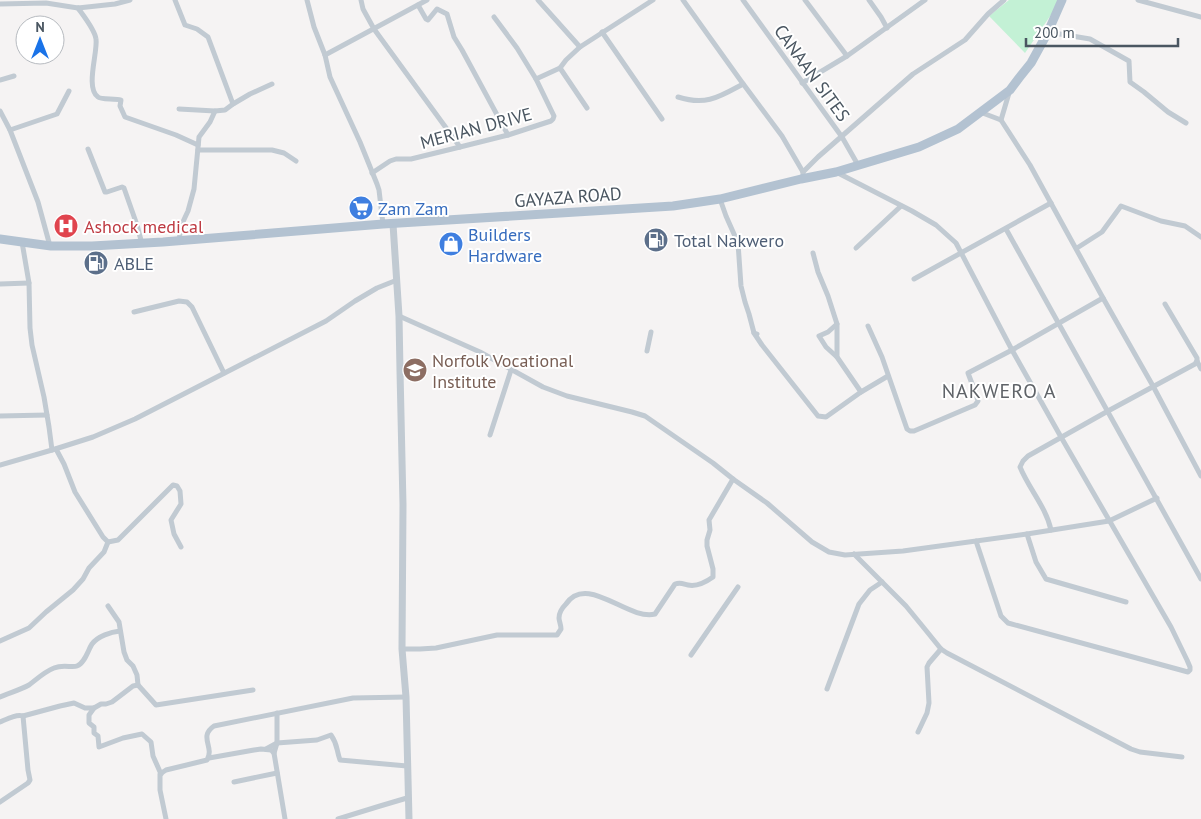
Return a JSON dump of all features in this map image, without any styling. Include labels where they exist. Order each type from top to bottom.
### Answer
[{"type":"main road","name":"GAYAZA ROAD","points":[[0,238],[50,246],[142,244],[383,224],[674,206],[720,199],[802,175],[836,172],[919,147],[958,129],[1010,90],[1030,63],[1048,32],[1062,0]]},
{"type":"street","points":[[0,4],[46,4],[78,8],[130,0]]},
{"type":"street","points":[[175,0],[185,25],[197,29],[208,37],[233,104]]},
{"type":"street","points":[[307,0],[314,27],[325,55],[330,77],[360,142],[379,190],[383,224]]},
{"type":"street","points":[[361,0],[363,9],[374,29],[460,147]]},
{"type":"street","points":[[325,55],[427,0]]},
{"type":"street","points":[[547,0],[540,2],[580,47]]},
{"type":"street","name":"MERIAN DRIVE","points":[[372,173],[396,159],[411,159],[508,136],[551,121],[554,116],[536,79],[560,68],[580,47],[653,0]]},
{"type":"street","points":[[683,0],[782,136],[802,175],[818,157],[913,74],[965,40],[988,14],[1004,0]]},
{"type":"street","name":"CANAAN SITES","points":[[743,0],[842,137],[858,165]]},
{"type":"street","points":[[806,0],[847,56]]},
{"type":"street","points":[[869,0],[887,28]]},
{"type":"street","points":[[802,83],[847,56],[925,0]]},
{"type":"street","points":[[1138,0],[1201,17]]},
{"type":"street","points":[[418,5],[428,20],[438,9],[448,14],[454,37],[508,136]]},
{"type":"street","points":[[78,8],[96,38],[93,89],[96,96],[100,98],[121,100],[120,106],[125,118],[176,135],[198,148],[272,150],[284,153],[296,161]]},
{"type":"street","points":[[494,17],[517,48],[536,79]]},
{"type":"street","points":[[602,32],[662,119]]},
{"type":"street","points":[[1048,32],[1090,39],[1129,61],[1130,82],[1168,112],[1186,123]]},
{"type":"street","points":[[560,68],[587,108]]},
{"type":"street","points":[[0,80],[14,76]]},
{"type":"street","points":[[179,109],[225,110],[261,88],[272,84]]},
{"type":"street","points":[[678,97],[691,101],[709,100],[743,84]]},
{"type":"street","points":[[1001,120],[1010,90]]},
{"type":"street","points":[[10,130],[57,114],[68,91]]},
{"type":"street","points":[[0,111],[10,130],[38,202],[50,246]]},
{"type":"street","points":[[179,241],[180,231],[194,189],[199,138],[215,111]]},
{"type":"street","points":[[980,112],[1001,120],[1030,166],[1154,386],[1201,475]]},
{"type":"street","points":[[88,149],[104,192],[124,188],[142,244]]},
{"type":"street","points":[[836,172],[936,225],[956,243],[1012,350],[1171,627],[1190,667],[1189,671],[1008,623],[1001,616],[976,541]]},
{"type":"street","points":[[720,199],[738,243],[741,286],[755,333],[762,345],[818,416],[826,417],[861,392],[888,376]]},
{"type":"street","points":[[914,279],[1051,203]]},
{"type":"street","points":[[856,248],[901,206]]},
{"type":"street","points":[[1077,248],[1102,232],[1121,206],[1161,221],[1185,226],[1201,237]]},
{"type":"street","points":[[393,224],[398,316],[403,505],[402,649],[406,697],[409,819]]},
{"type":"street","points":[[1006,229],[1201,579]]},
{"type":"street","points":[[22,242],[29,283],[32,345],[54,450],[64,464],[76,492],[103,537],[108,542]]},
{"type":"street","points":[[813,253],[837,324],[837,357]]},
{"type":"street","points":[[0,465],[93,437],[135,418],[326,321],[377,288],[397,280]]},
{"type":"street","points":[[0,284],[29,283]]},
{"type":"street","points":[[868,326],[882,357],[907,429],[914,431],[975,405],[978,401],[968,373],[1103,298]]},
{"type":"street","points":[[134,312],[178,301],[187,302],[192,307],[224,373]]},
{"type":"street","points":[[1165,304],[1197,358],[1201,369]]},
{"type":"street","points":[[398,316],[480,352],[543,387],[561,394],[645,416],[767,503],[822,549],[836,554],[903,551],[1109,521],[1157,498]]},
{"type":"street","points":[[837,324],[828,332],[819,336],[826,347],[837,357],[861,392]]},
{"type":"street","points":[[647,351],[651,332]]},
{"type":"street","points":[[1050,530],[1044,509],[1030,488],[1020,467],[1023,461],[1028,456],[1061,437],[1195,364],[1197,361]]},
{"type":"street","points":[[490,435],[511,370]]},
{"type":"street","points":[[0,416],[47,415]]},
{"type":"street","points":[[402,649],[436,648],[497,635],[557,635],[561,629],[559,617],[567,601],[573,596],[582,593],[593,594],[640,613],[655,614],[675,584],[696,585],[713,577],[713,569],[707,546],[710,530],[709,520],[734,479]]},
{"type":"street","points":[[108,542],[118,540],[171,487],[176,485],[180,491],[181,504],[171,520],[181,548]]},
{"type":"street","points":[[1027,534],[1036,562],[1046,579],[1126,602]]},
{"type":"street","points":[[0,641],[29,628],[73,590],[89,568],[104,552],[108,542]]},
{"type":"street","points":[[854,554],[906,606],[941,649],[947,653],[1131,749],[1140,752],[1182,757]]},
{"type":"street","points":[[827,690],[859,604],[870,590],[882,582]]},
{"type":"street","points":[[691,655],[738,587]]},
{"type":"street","points":[[108,606],[119,622],[124,652],[137,675],[138,685],[156,705],[253,690]]},
{"type":"street","points":[[0,697],[29,684],[43,673],[56,667],[78,665],[82,662],[93,642],[113,632],[120,631]]},
{"type":"street","points":[[918,732],[927,713],[929,703],[927,668],[941,649]]},
{"type":"street","points":[[0,722],[19,715],[23,716],[74,703],[85,708],[94,708],[101,704],[112,702],[133,686],[138,685]]},
{"type":"street","points":[[209,758],[207,734],[214,726],[353,698],[406,697]]},
{"type":"street","points":[[94,708],[90,715],[89,723],[94,727],[94,733],[98,736],[99,747],[123,738],[142,734],[151,742],[153,756],[161,774]]},
{"type":"street","points":[[277,713],[277,743],[274,753],[285,819]]},
{"type":"street","points":[[0,802],[30,780],[23,716]]},
{"type":"street","points":[[266,750],[277,743],[317,740],[331,735],[337,743],[340,760],[407,766]]},
{"type":"street","points":[[166,819],[159,777],[166,770],[209,758],[254,750],[271,750],[274,753]]},
{"type":"street","points":[[234,782],[277,774]]},
{"type":"street","points":[[338,819],[408,798]]},
{"type":"green space","points":[[1009,0],[1058,0],[1057,6],[1025,53],[989,16]]},
{"type":"place","name":"Zam Zam","points":[[361,208]]},
{"type":"place","name":"Ashock medical","points":[[66,226]]},
{"type":"place","name":"Total Nakwero","points":[[656,240]]},
{"type":"place","name":"Builders Hardware","points":[[451,244]]},
{"type":"place","name":"ABLE","points":[[96,263]]},
{"type":"place","name":"Norfolk Vocational Institute","points":[[415,370]]},
{"type":"district","name":"NAKWERO A","points":[[999,391]]}]
